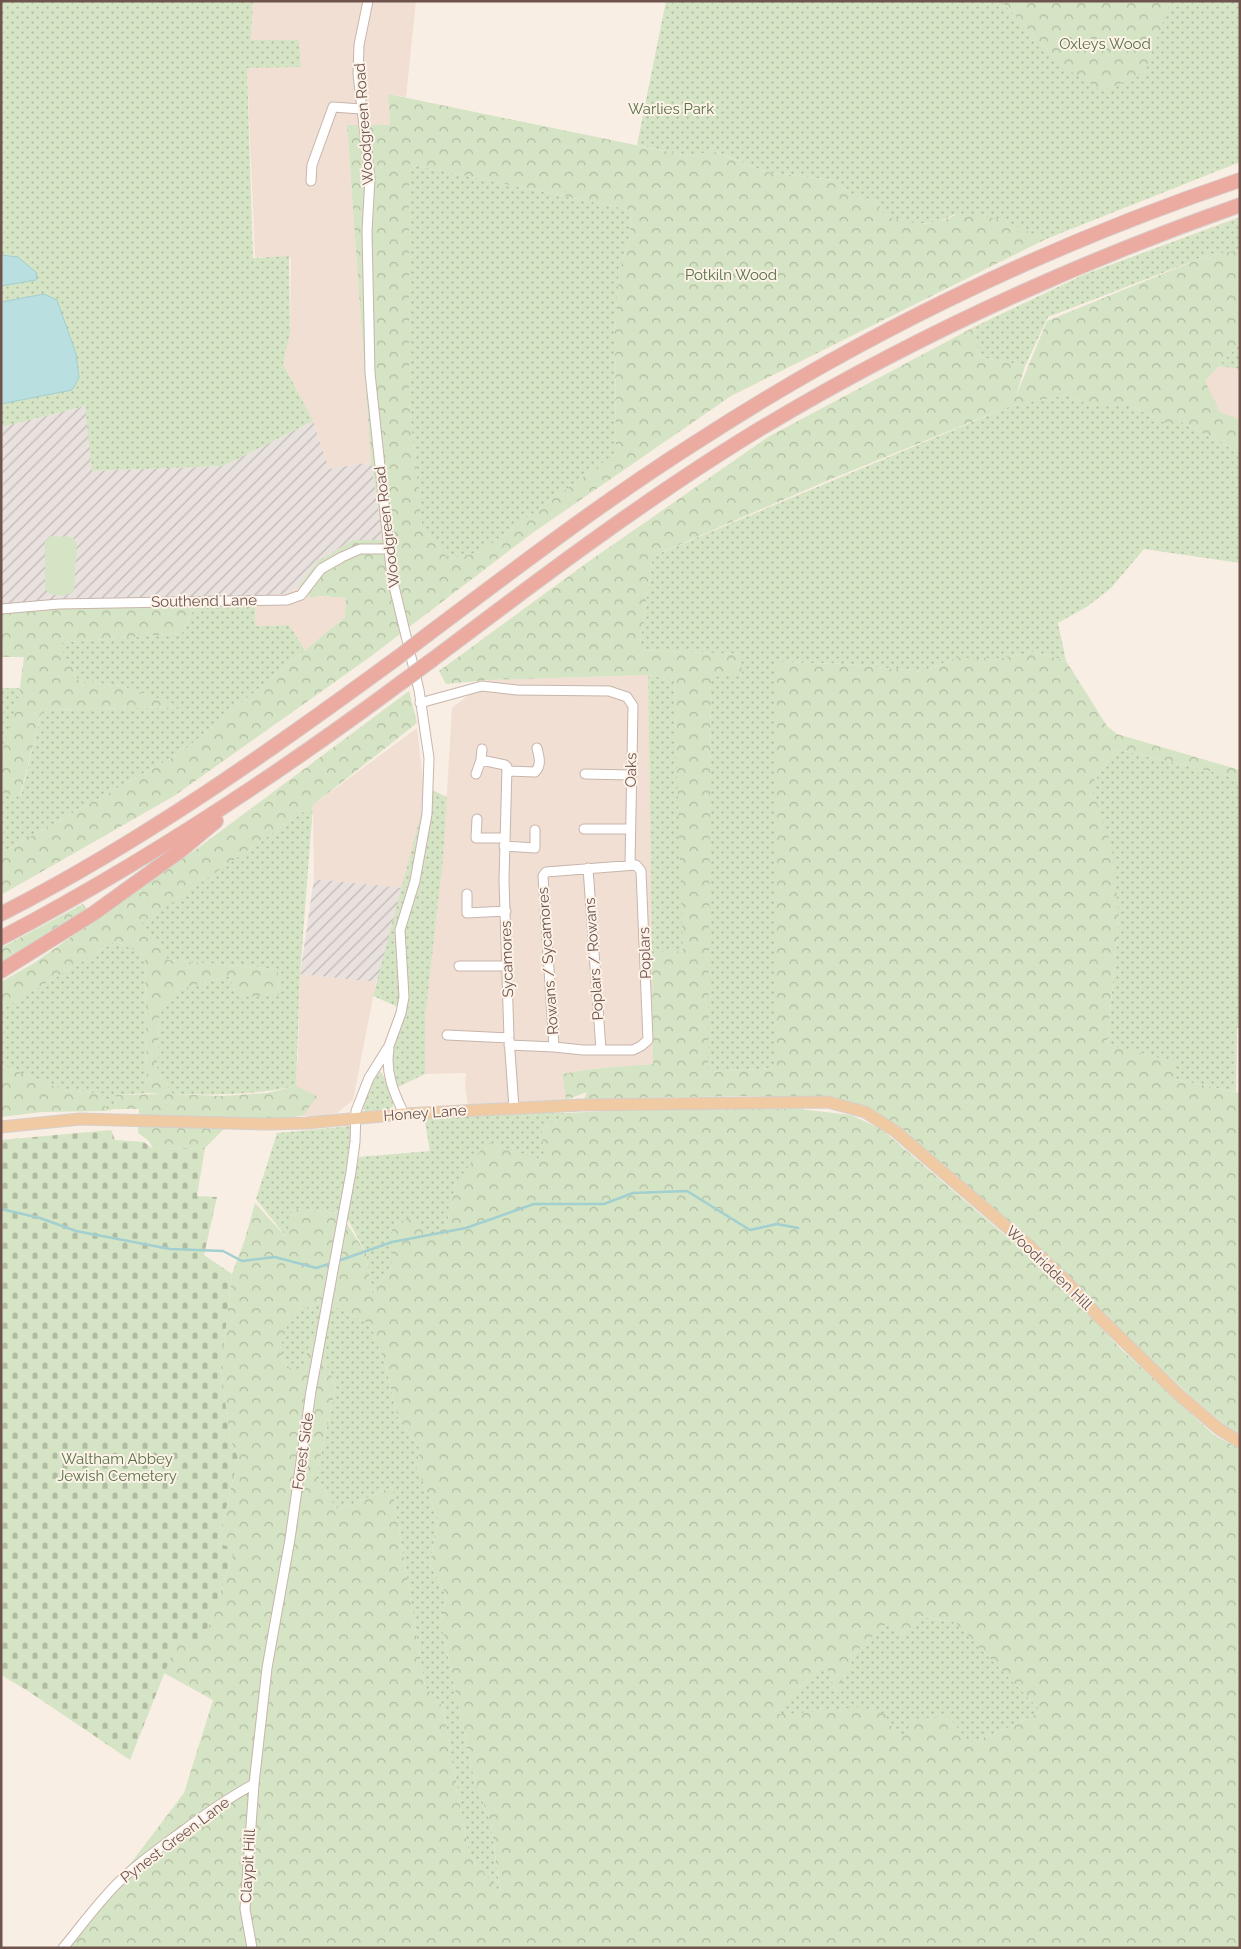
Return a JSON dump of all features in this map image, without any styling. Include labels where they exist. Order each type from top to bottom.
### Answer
[{"type":"highway","points":[[1,914],[100,859],[178,812],[272,748],[397,658],[567,531],[650,472],[724,424],[818,368],[912,318],[1011,270],[1144,214],[1240,180]]},
{"type":"highway","points":[[1,938],[123,871],[246,794],[664,491],[745,439],[837,384],[956,322],[1043,281],[1141,241],[1240,205]]},
{"type":"highway","points":[[1,971],[94,912],[180,852],[246,794]]},
{"type":"main road","name":"Honey Lane","points":[[1,1127],[80,1119],[264,1124],[307,1123],[404,1114],[581,1105],[828,1102],[848,1106]]},
{"type":"main road","name":"Woodridden Hill","points":[[848,1106],[865,1112],[895,1131],[989,1211],[1067,1282],[1098,1316],[1178,1393],[1219,1429],[1240,1442]]},
{"type":"street","name":"Woodgreen Road","points":[[356,1119],[356,1111],[369,1078],[396,1032],[404,997],[400,930],[415,881],[427,814],[429,758],[420,702],[398,606],[388,549],[370,373],[366,231],[370,178],[358,74],[359,44],[368,1]]},
{"type":"street","points":[[311,181],[312,165],[332,107],[361,109]]},
{"type":"street","name":"Southend Lane","points":[[1,609],[59,604],[287,600],[301,595],[322,569],[342,557],[360,549],[388,549]]},
{"type":"street","name":"Oaks","points":[[420,702],[482,686],[517,690],[609,691],[627,697],[633,706],[630,775],[630,865]]},
{"type":"street","points":[[481,760],[505,765],[508,767],[507,772],[535,772],[539,768],[540,761],[538,748]]},
{"type":"street","points":[[476,774],[481,760],[482,749]]},
{"type":"street","name":"Sycamores","points":[[507,772],[504,880],[509,1042],[514,1108]]},
{"type":"street","points":[[585,774],[630,775]]},
{"type":"street","points":[[477,819],[476,838],[536,848],[536,830]]},
{"type":"street","points":[[584,829],[630,829]]},
{"type":"street","points":[[588,868],[630,865]]},
{"type":"street","name":"Poplars","points":[[601,1050],[633,1050],[642,1046],[648,1040],[641,871],[636,865],[630,865]]},
{"type":"street","name":"Rowans / Sycamores","points":[[554,1047],[543,876],[546,872],[588,868]]},
{"type":"street","name":"Poplars / Rowans","points":[[588,868],[601,1050]]},
{"type":"street","points":[[467,894],[467,913],[506,911]]},
{"type":"street","points":[[459,966],[508,966]]},
{"type":"street","points":[[447,1035],[575,1050],[601,1050]]},
{"type":"street","name":"Woodgreen Road","points":[[389,1046],[387,1069],[391,1085],[404,1114]]},
{"type":"street","name":"Forest Side","points":[[254,1784],[267,1668],[290,1539],[311,1391],[351,1172],[356,1119]]},
{"type":"street","name":"Pynest Green Lane","points":[[63,1948],[103,1898],[128,1873],[199,1819],[236,1793],[254,1784]]},
{"type":"street","name":"Claypit Hill","points":[[252,1948],[245,1909],[254,1784]]},
{"type":"shaded area","points":[[253,1],[416,1],[406,97],[388,94],[390,125],[347,125],[371,462],[329,469],[313,421],[283,364],[290,333],[291,258],[255,257],[247,67],[301,67],[299,40],[251,40]]},
{"type":"shaded area","points":[[1218,366],[1240,369],[1240,420],[1220,413],[1205,381]]},
{"type":"shaded area","points":[[85,406],[93,471],[223,466],[313,421],[329,469],[371,462],[383,540],[353,540],[318,561],[298,587],[284,594],[1,607],[1,427]]},
{"type":"shaded area","points":[[298,587],[311,598],[321,596],[346,598],[345,617],[305,650],[289,625],[255,626],[256,595],[284,594]]},
{"type":"shaded area","points":[[648,675],[654,1064],[591,1069],[562,1074],[566,1100],[468,1106],[465,1087],[466,1073],[425,1074],[425,1019],[443,859],[452,708],[488,680]]},
{"type":"shaded area","points":[[417,728],[425,797],[413,889],[314,879],[313,805]]},
{"type":"shaded area","points":[[314,879],[413,889],[400,930],[376,982],[300,974]]},
{"type":"shaded area","points":[[300,974],[376,982],[353,1100],[337,1113],[320,1116],[293,1116],[298,1056]]},
{"type":"green space","points":[[1,1],[253,1],[251,40],[299,40],[301,67],[247,68],[253,258],[289,256],[290,333],[283,364],[313,421],[223,466],[92,471],[85,406],[1,427]]},
{"type":"green space","name":"Warlies Park","points":[[666,1],[1001,1],[1065,68],[1144,74],[1170,1],[1240,1],[1240,162],[1046,239],[1000,221],[953,215],[939,222],[914,224],[885,216],[876,200],[856,197],[832,180],[766,172],[715,151],[689,156],[637,145]]},
{"type":"green space","name":"Oxleys Wood","points":[[1001,1],[1169,1],[1169,6],[1144,74],[1102,91],[1065,68]]},
{"type":"green space","name":"Potkiln Wood","points":[[388,94],[689,156],[714,151],[766,172],[832,180],[856,197],[876,200],[885,216],[898,220],[930,223],[957,215],[987,216],[1046,239],[731,396],[531,534],[370,657],[174,796],[1,895],[1,853],[182,752],[345,617],[346,598],[321,596],[311,598],[298,587],[318,561],[353,540],[383,540],[371,462],[347,125],[390,125]],"holes":[[[409,164],[631,210],[630,235],[619,273],[615,332],[616,453],[480,552],[449,559],[422,528],[409,402]]]},
{"type":"green space","points":[[409,164],[631,210],[630,235],[619,273],[615,332],[616,453],[480,552],[449,559],[422,528],[419,501],[409,402]]},
{"type":"green space","points":[[1240,217],[1240,250],[1209,255],[1048,317],[1025,366],[980,357],[974,327],[1083,275]]},
{"type":"green space","points":[[1240,250],[1240,343],[1205,381],[1220,412],[1240,420],[1240,453],[1178,420],[1172,424],[1163,422],[1131,406],[1092,406],[1067,395],[1013,405],[829,480],[653,556],[639,650],[741,654],[742,675],[711,677],[708,1072],[775,1068],[775,662],[848,664],[923,672],[955,658],[1004,658],[1035,652],[1066,661],[1107,726],[1117,734],[1240,770],[1240,783],[1226,775],[1116,749],[1091,786],[1112,848],[1119,918],[1107,1044],[1174,1062],[1174,1079],[1240,1093],[1240,1438],[1194,1399],[1109,1321],[1059,1269],[935,1157],[890,1121],[867,1109],[809,1098],[750,1096],[584,1099],[587,1092],[566,1100],[562,1074],[591,1069],[653,1064],[652,953],[683,951],[674,679],[648,675],[488,680],[446,684],[439,671],[588,562],[768,437],[974,327],[980,357],[1025,366],[1016,396],[1047,321],[1209,255]]},
{"type":"green space","points":[[1240,344],[1240,369],[1218,366]]},
{"type":"green space","points":[[1067,395],[1092,406],[1131,406],[1163,422],[1178,420],[1240,453],[1240,563],[1144,549],[1111,588],[1088,606],[1058,623],[1066,661],[1035,652],[1004,658],[955,658],[923,672],[848,664],[775,662],[775,1068],[707,1072],[711,677],[741,654],[639,650],[653,556],[1013,405]]},
{"type":"green space","points":[[51,536],[73,537],[77,544],[74,591],[68,594],[51,594],[45,588],[45,542]]},
{"type":"green space","points":[[256,595],[255,626],[289,625],[305,650],[182,752],[1,853],[1,688],[20,688],[4,791],[21,795],[42,710],[181,707],[122,686],[79,681],[57,643],[182,633],[200,597]]},
{"type":"green space","points":[[200,597],[182,633],[58,643],[79,681],[122,686],[183,707],[42,710],[20,796],[2,793],[2,754],[19,694],[24,657],[1,657],[1,607]]},
{"type":"green space","points":[[648,675],[674,679],[684,951],[652,953]]},
{"type":"green space","points":[[409,691],[417,723],[313,805],[140,925],[161,944],[168,960],[278,969],[279,995],[244,997],[234,986],[229,976],[185,988],[163,1006],[159,1019],[157,1072],[173,1094],[222,1096],[267,1093],[296,1086],[317,1096],[304,1115],[287,1118],[235,1118],[205,1148],[153,1149],[149,1141],[138,1133],[139,1109],[115,1109],[116,1095],[162,1094],[147,1093],[145,955],[116,941],[1,1010],[1,982],[34,963],[198,848]]},
{"type":"green space","points":[[1116,749],[1226,775],[1240,783],[1240,1028],[1237,1028],[1236,1092],[1174,1079],[1174,1062],[1107,1045],[1119,918],[1091,786]]},
{"type":"green space","points":[[428,788],[447,797],[443,859],[425,1019],[425,1074],[396,1088],[391,1049],[407,1011],[373,996]]},
{"type":"green space","points":[[313,805],[300,974],[296,1086],[235,1094],[173,1094],[157,1072],[159,1019],[162,1006],[185,988],[229,976],[234,986],[279,995],[278,969],[167,960],[161,944],[139,925]]},
{"type":"green space","points":[[83,904],[88,911],[1,965],[1,948]]},
{"type":"green space","points":[[116,941],[145,955],[147,1093],[116,1095],[115,1109],[105,1111],[105,1094],[64,1090],[1,1065],[1,1010]]},
{"type":"green space","points":[[1,1065],[64,1090],[105,1094],[105,1111],[42,1112],[1,1117]]},
{"type":"green space","points":[[380,1071],[389,1088],[393,1107],[365,1111],[363,1109],[365,1099]]},
{"type":"green space","points":[[781,1107],[851,1115],[881,1129],[1048,1272],[1122,1350],[1214,1435],[1240,1449],[1240,1948],[57,1948],[134,1859],[184,1793],[213,1700],[164,1673],[178,1638],[202,1645],[235,1549],[218,1543],[238,1458],[230,1439],[221,1368],[232,1274],[245,1239],[255,1203],[286,1237],[293,1209],[340,1213],[366,1253],[372,1294],[392,1267],[392,1228],[413,1215],[428,1236],[446,1227],[456,1183],[487,1142],[544,1160],[542,1129],[567,1113],[667,1108]],"holes":[[[324,1301],[371,1325],[386,1367],[398,1418],[420,1448],[417,1467],[438,1519],[430,1564],[446,1595],[441,1624],[474,1779],[491,1823],[500,1892],[469,1854],[443,1707],[425,1686],[392,1487],[348,1506],[336,1508],[316,1477],[336,1386],[312,1335],[303,1368],[287,1368],[280,1349],[291,1314]],[[919,1616],[955,1622],[1041,1711],[1017,1724],[970,1743],[948,1716],[913,1719],[904,1736],[890,1725],[885,1714],[860,1707],[772,1714],[825,1663],[836,1692],[857,1651],[887,1623],[904,1635],[919,1619]]]},
{"type":"green space","points":[[518,1112],[567,1113],[542,1129],[545,1160],[456,1183],[446,1227],[428,1236],[392,1228],[392,1267],[372,1294],[366,1253],[346,1216],[359,1157],[430,1151],[424,1116]]},
{"type":"green space","points":[[352,1126],[340,1213],[293,1209],[287,1238],[256,1199],[277,1133]]},
{"type":"green space","name":"Waltham Abbey Jewish Cemetery","points":[[111,1130],[115,1140],[144,1142],[153,1149],[205,1148],[197,1196],[217,1197],[204,1255],[232,1274],[221,1368],[230,1439],[238,1458],[218,1543],[235,1549],[202,1645],[178,1639],[130,1760],[1,1675],[1,1140]]},
{"type":"green space","points":[[324,1301],[371,1325],[386,1367],[398,1418],[420,1448],[417,1467],[438,1519],[430,1564],[446,1595],[441,1624],[474,1779],[491,1823],[500,1893],[469,1854],[443,1707],[425,1686],[392,1487],[348,1506],[336,1508],[316,1477],[336,1386],[312,1336],[303,1368],[287,1368],[280,1349],[290,1314]]},
{"type":"green space","points":[[918,1616],[955,1622],[1041,1711],[1017,1724],[970,1743],[904,1736],[890,1725],[772,1714],[825,1663],[836,1692],[857,1651],[887,1622],[904,1635]]},
{"type":"water","points":[[1,255],[18,257],[37,273],[36,280],[1,286]]},
{"type":"water","points":[[44,294],[57,300],[76,354],[79,378],[72,390],[1,404],[1,302]]},
{"type":"waterway","points":[[338,1261],[392,1242],[466,1228],[534,1204],[604,1204],[633,1193],[687,1191],[750,1230],[777,1224],[798,1228]]},
{"type":"waterway","points":[[1,1209],[40,1218],[76,1231],[170,1249],[223,1251],[242,1261],[275,1257],[316,1268],[332,1263]]}]
